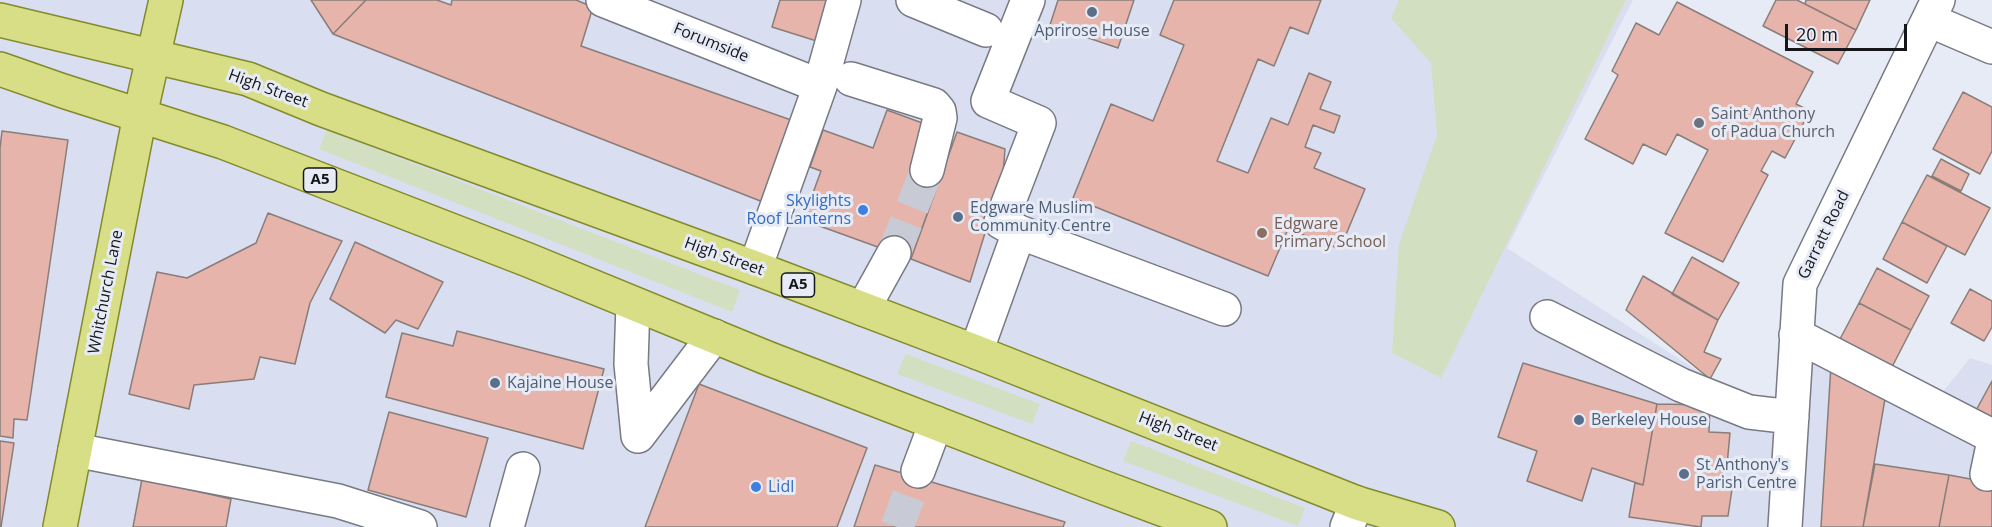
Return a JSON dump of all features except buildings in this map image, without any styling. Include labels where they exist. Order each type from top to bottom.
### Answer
[{"type":"main road","name":"Whitchurch Lane","points":[[60,527],[140,115],[166,0]]},
{"type":"main road","name":"High Street","points":[[0,20],[248,79],[332,113],[755,268],[976,352],[1352,515],[1438,527]]},
{"type":"main road","name":"A5","points":[[0,69],[223,142],[528,260],[633,304],[936,423],[1210,527]]},
{"type":"street","name":"Forumside","points":[[603,0],[820,86]]},
{"type":"street","points":[[755,268],[820,86],[844,0]]},
{"type":"street","points":[[914,0],[986,30]]},
{"type":"street","points":[[1028,0],[988,101],[1039,123],[1001,222],[1019,232],[1224,309]]},
{"type":"street","points":[[1934,10],[1992,47]]},
{"type":"street","name":"Garratt Road","points":[[1785,527],[1800,284],[1934,10]]},
{"type":"street","points":[[851,79],[934,105],[939,111],[940,118],[927,170]]},
{"type":"street","points":[[976,352],[1019,232]]},
{"type":"street","points":[[863,309],[894,253]]},
{"type":"street","points":[[633,304],[631,363],[638,435],[714,336]]},
{"type":"street","points":[[1547,317],[1681,385],[1749,412],[1792,417]]},
{"type":"street","points":[[1796,335],[1992,436]]},
{"type":"street","points":[[918,471],[936,423]]},
{"type":"street","points":[[75,450],[338,501],[420,527]]},
{"type":"street","points":[[507,527],[523,469]]},
{"type":"shaded area","points":[[0,0],[1633,0],[1507,248],[1732,393],[1799,406],[1806,339],[1937,399],[1970,358],[1992,365],[1992,527],[0,527]]},
{"type":"green space","points":[[1399,0],[1626,0],[1441,378],[1392,353],[1399,244],[1437,135],[1431,63],[1391,18]]},
{"type":"green space","points":[[327,130],[740,290],[732,312],[319,149]]},
{"type":"green space","points":[[906,354],[1040,404],[1032,424],[897,374]]},
{"type":"green space","points":[[1131,441],[1305,508],[1298,526],[1123,461]]},
{"type":"tunnel","points":[[894,253],[927,170]]},
{"type":"tunnel","points":[[897,527],[918,471]]},
{"type":"place","name":"Aprirose House","points":[[1092,12]]},
{"type":"place","name":"Saint Anthony of Padua Church","points":[[1699,123]]},
{"type":"place","name":"Skylights Roof Lanterns","points":[[863,210]]},
{"type":"place","name":"Edgware Muslim Community Centre","points":[[958,217]]},
{"type":"place","name":"Edgware Primary School","points":[[1262,233]]},
{"type":"place","name":"Kajaine House","points":[[495,383]]},
{"type":"place","name":"Berkeley House","points":[[1579,420]]},
{"type":"place","name":"St Anthony's Parish Centre","points":[[1684,474]]},
{"type":"place","name":"Lidl","points":[[756,487]]}]
